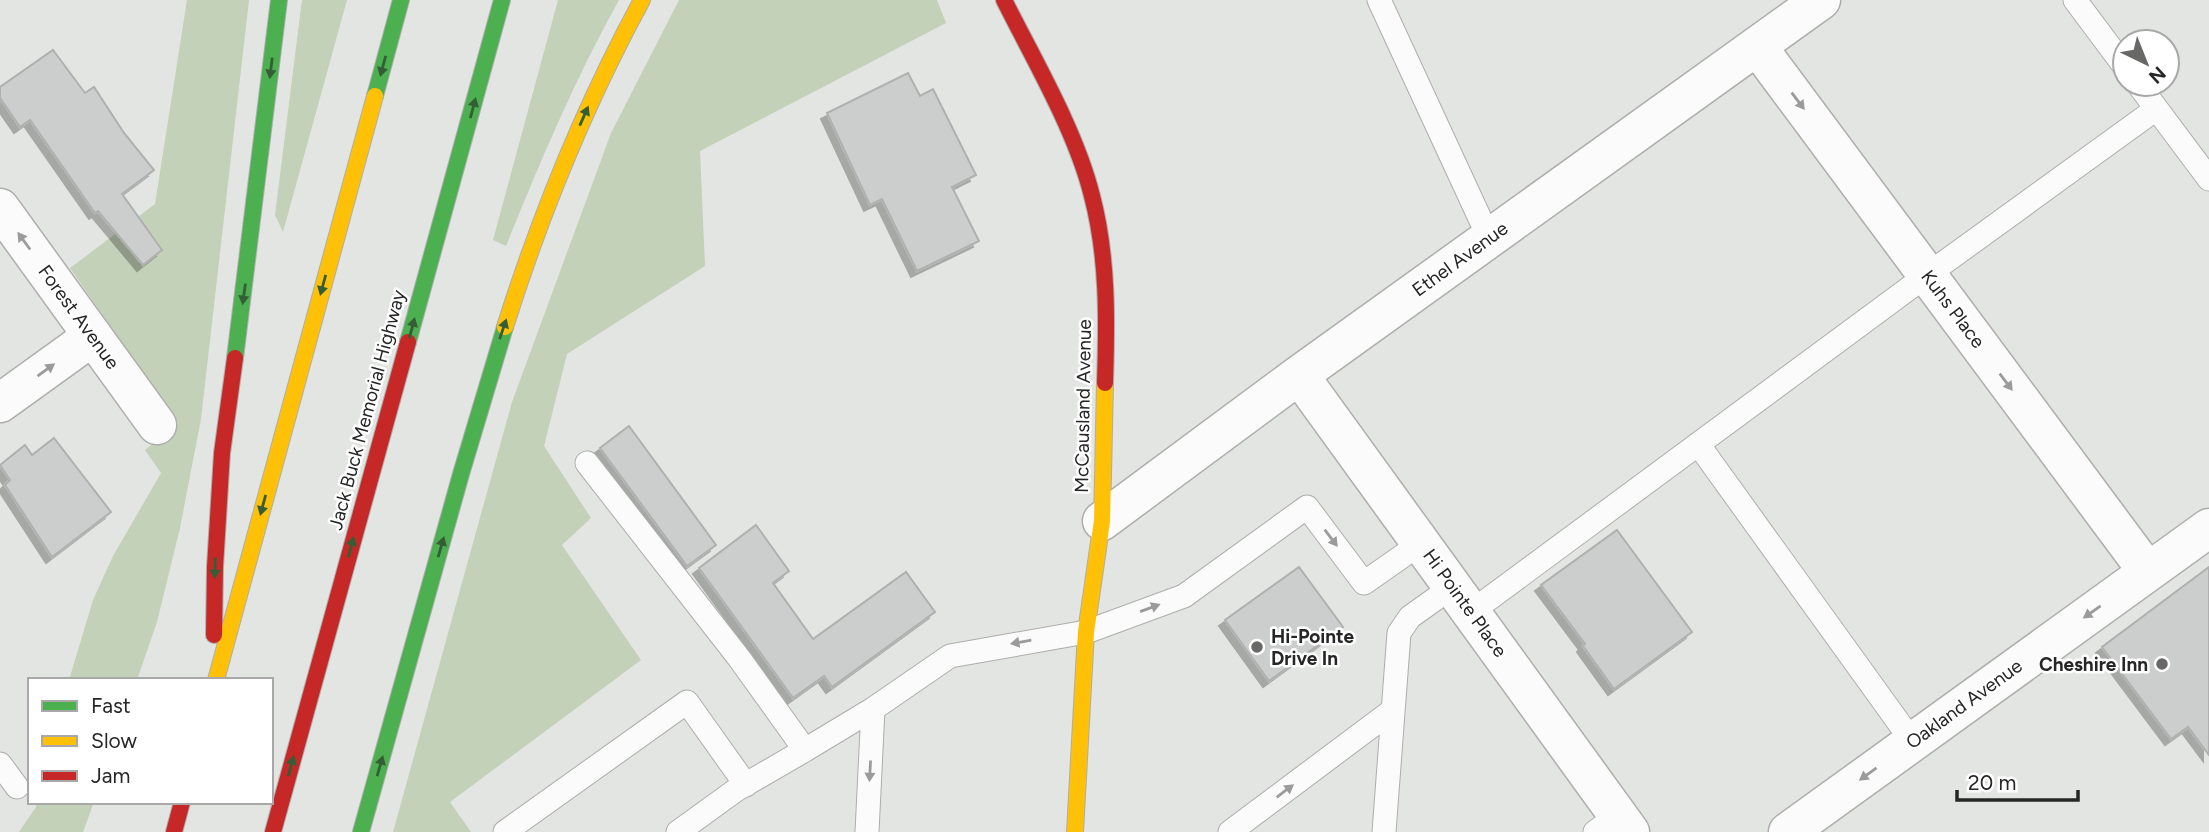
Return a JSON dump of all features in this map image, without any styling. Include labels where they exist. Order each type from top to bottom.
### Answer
[{"type":"main road","points":[[215,678],[215,567],[222,453],[279,0]]},
{"type":"main road","points":[[216,678],[401,0]]},
{"type":"main road","name":"Jack Buck Memorial Highway","points":[[273,832],[502,0]]},
{"type":"main road","points":[[361,832],[500,339],[564,161],[642,0]]},
{"type":"main road","name":"McCausland Avenue","points":[[1004,0],[1066,124],[1093,194],[1103,250],[1107,323],[1102,521],[1086,632],[1075,832]]},
{"type":"main road","points":[[174,832],[181,804]]},
{"type":"street","name":"Ethel Avenue","points":[[1102,521],[1299,375],[1821,0]]},
{"type":"street","name":"Kuhs Place","points":[[1757,46],[2148,572]]},
{"type":"street","name":"Forest Avenue","points":[[0,208],[157,425]]},
{"type":"street","points":[[0,403],[93,336]]},
{"type":"street","name":"Hi Pointe Place","points":[[1299,375],[1462,599],[1614,826]]},
{"type":"street","name":"Oakland Avenue","points":[[1788,832],[2209,528]]},
{"type":"lane","points":[[1379,0],[1489,238]]},
{"type":"lane","points":[[2075,0],[2111,48]]},
{"type":"lane","points":[[2148,98],[2209,179]]},
{"type":"lane","points":[[1384,832],[1399,633],[1410,617],[1462,599],[1698,444],[2156,108]]},
{"type":"lane","points":[[1698,444],[1912,741]]},
{"type":"lane","points":[[587,463],[739,658],[805,750]]},
{"type":"lane","points":[[678,832],[746,785],[873,709],[934,665],[957,654],[1086,632],[1184,596],[1307,507],[1364,583],[1421,543]]},
{"type":"lane","points":[[505,832],[687,702],[746,785]]},
{"type":"lane","points":[[867,832],[873,709]]},
{"type":"lane","points":[[1230,832],[1393,710]]},
{"type":"lane","points":[[0,764],[17,787]]},
{"type":"green space","points":[[187,0],[249,0],[201,419],[180,528],[157,622],[138,678],[70,678],[93,600],[113,556],[161,473],[145,450],[178,423],[70,268],[155,204]]},
{"type":"green space","points":[[302,0],[347,0],[283,232],[275,215]]},
{"type":"green space","points":[[558,0],[619,0],[559,121],[506,246],[493,240]]},
{"type":"green space","points":[[679,0],[937,0],[946,23],[700,151],[705,266],[567,354],[544,446],[591,518],[562,545],[641,660],[450,802],[471,832],[393,832],[512,402],[611,133]]},
{"type":"green space","points":[[37,804],[93,804],[83,832],[19,832]]},
{"type":"building","points":[[53,50],[85,93],[94,87],[124,133],[154,170],[122,194],[162,250],[143,265],[98,211],[95,213],[30,120],[20,127],[0,98],[0,87]]},
{"type":"building","points":[[908,73],[920,96],[933,89],[976,175],[952,187],[979,241],[917,271],[882,199],[870,205],[827,113]]},
{"type":"building","points":[[629,426],[716,545],[687,566],[600,448]]},
{"type":"building","points":[[54,438],[111,512],[52,557],[5,485],[10,480],[0,465],[25,445],[32,455]]},
{"type":"building","points":[[756,525],[789,571],[773,583],[813,639],[906,572],[935,612],[832,687],[824,676],[793,698],[699,568]]},
{"type":"building","points":[[1617,530],[1692,632],[1614,689],[1583,646],[1585,644],[1541,585]]},
{"type":"building","points":[[1299,567],[1343,627],[1269,681],[1225,620]]},
{"type":"building","name":"Cheshire Inn","points":[[2209,567],[2209,755],[2188,727],[2171,739],[2102,647]]},
{"type":"traffic: fast","points":[[235,358],[279,0]]},
{"type":"traffic: fast","points":[[375,96],[401,0]]},
{"type":"traffic: fast","points":[[408,342],[502,0]]},
{"type":"traffic: fast","points":[[361,832],[505,327]]},
{"type":"traffic: slow","points":[[505,327],[566,160],[602,79],[642,0]]},
{"type":"traffic: slow","points":[[217,678],[375,96]]},
{"type":"traffic: slow","points":[[1075,832],[1086,632],[1102,521],[1105,383]]},
{"type":"traffic: jam","points":[[1004,0],[1065,121],[1092,196],[1104,265],[1105,383]]},
{"type":"traffic: jam","points":[[273,832],[408,342]]},
{"type":"traffic: jam","points":[[214,635],[222,453],[235,358]]},
{"type":"traffic: jam","points":[[174,832],[181,804]]},
{"type":"place","name":"Hi-Pointe Drive In","points":[[1257,647]]},
{"type":"place","name":"Cheshire Inn","points":[[2162,664]]}]
